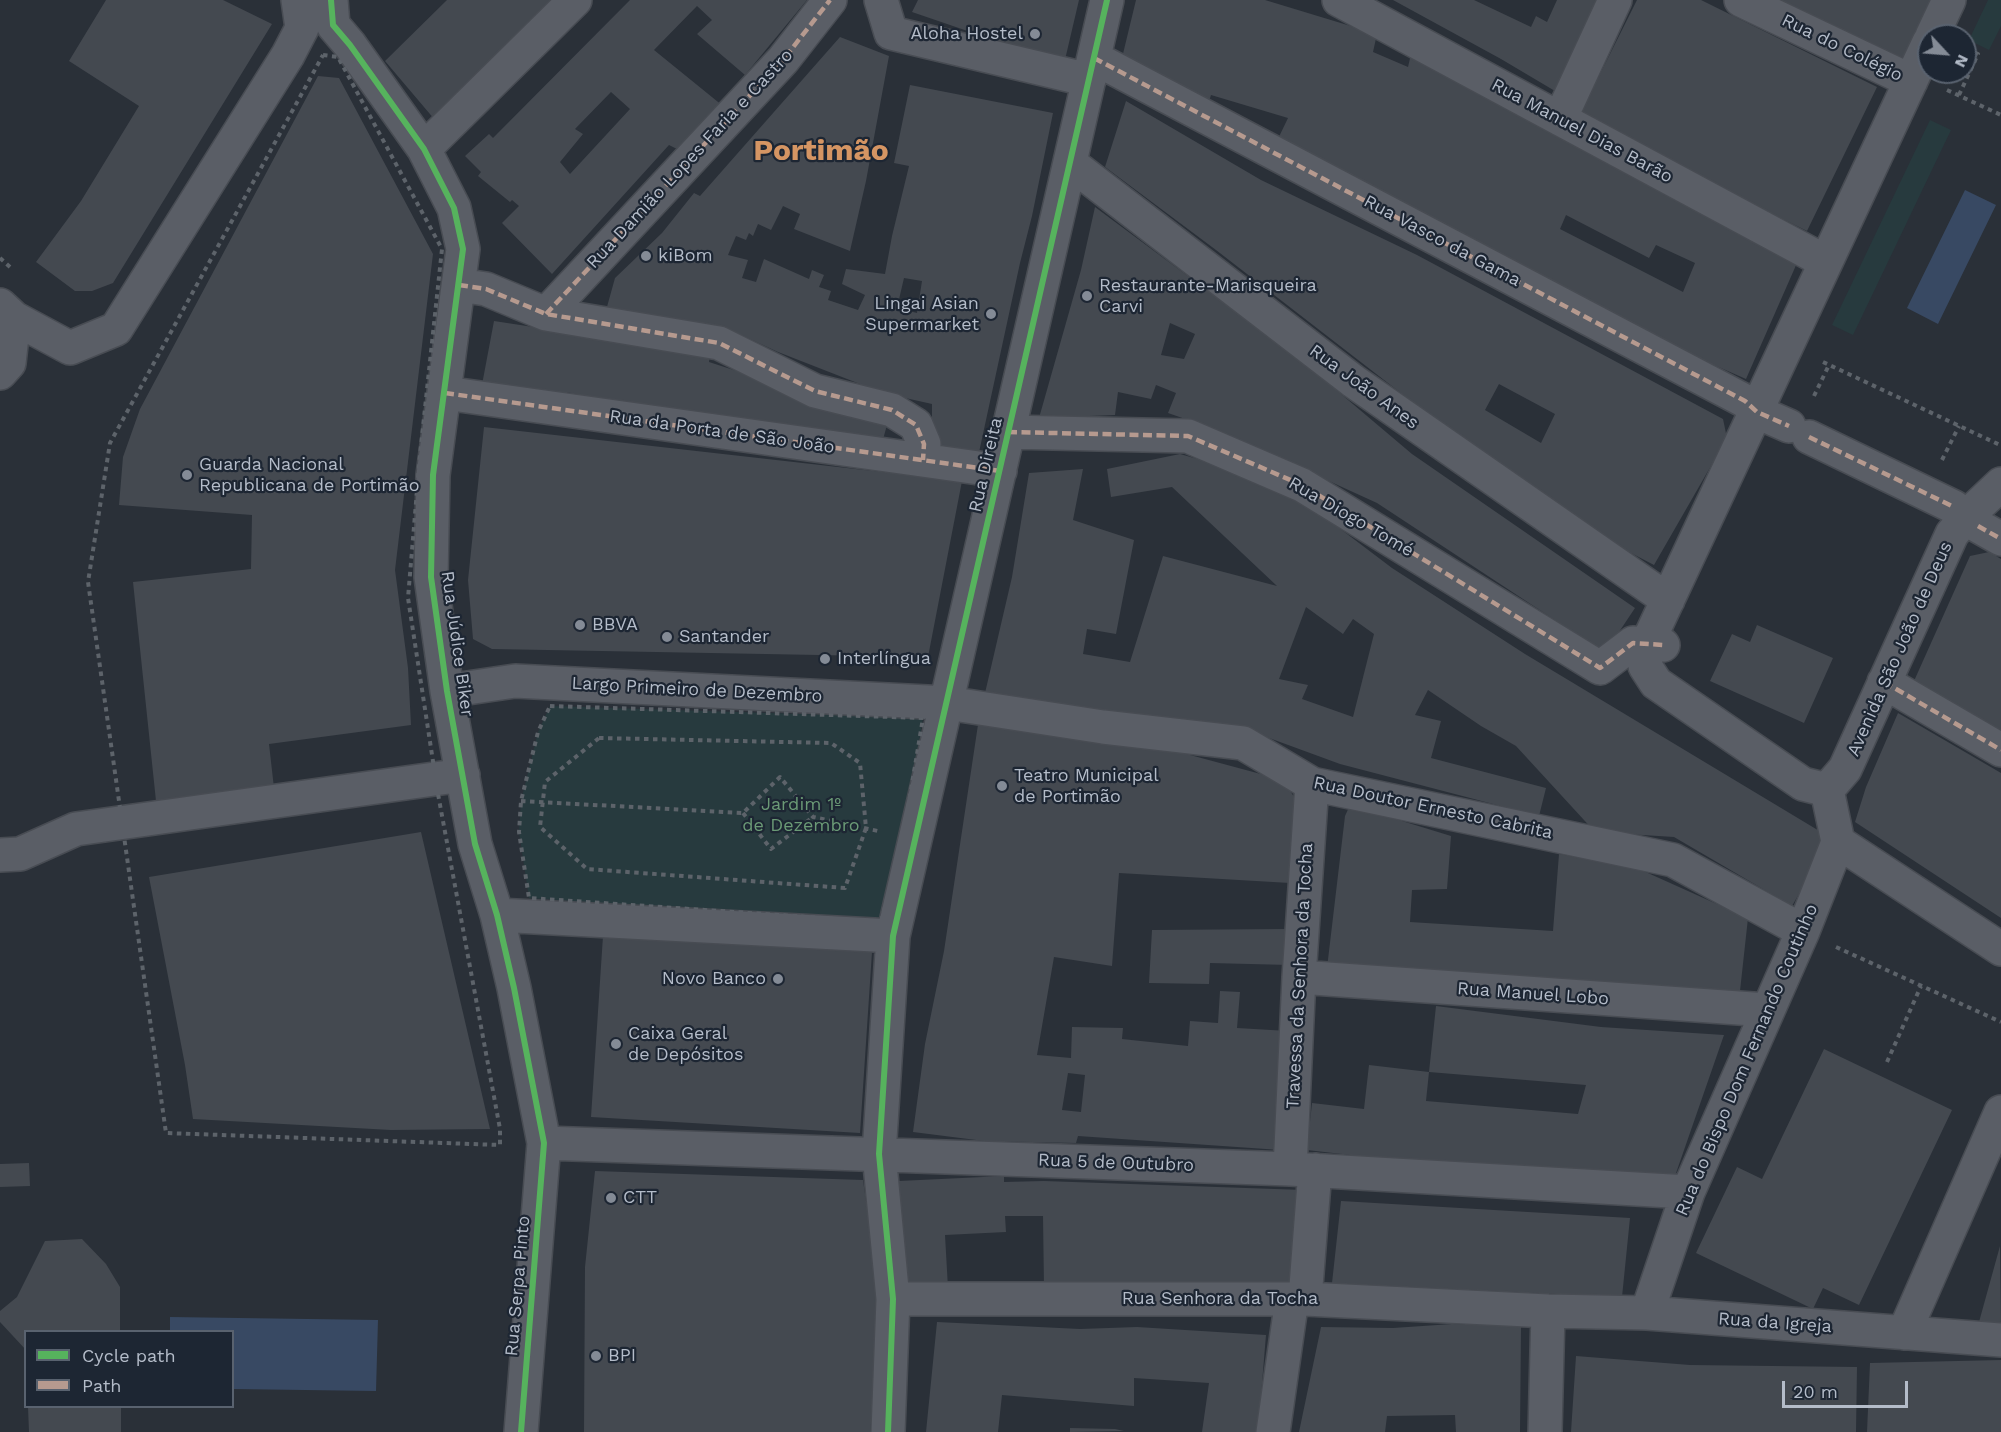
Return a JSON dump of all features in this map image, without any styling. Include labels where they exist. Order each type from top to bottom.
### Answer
[{"type":"street","points":[[7,311],[70,348],[116,329],[288,55],[302,28],[298,0]]},
{"type":"street","name":"Rua Júdice Biker","points":[[331,0],[333,25],[350,45],[424,149],[454,208],[463,249],[433,475],[431,577],[447,691],[449,777],[475,844],[497,915],[514,988],[544,1143]]},
{"type":"street","points":[[424,149],[575,0]]},
{"type":"street","name":"Rua Damião Lopes Faria e Castro","points":[[546,314],[783,60],[830,0]]},
{"type":"street","points":[[882,0],[891,33],[1091,69]]},
{"type":"street","name":"Rua Direita","points":[[888,1432],[893,1299],[879,1154],[893,936],[1107,0]]},
{"type":"street","name":"Rua Manuel Dias Barão","points":[[1339,0],[1826,262]]},
{"type":"street","points":[[1560,119],[1615,0]]},
{"type":"street","name":"Rua do Colégio","points":[[1741,0],[1917,80]]},
{"type":"street","points":[[1938,24],[1949,0]]},
{"type":"street","name":"Rua Vasco da Gama","points":[[1091,69],[1745,401],[1757,412],[1978,524]]},
{"type":"street","points":[[1926,84],[1826,262],[1668,600],[1652,652],[1656,683],[1803,784],[1827,790],[1838,842],[2001,949]]},
{"type":"street","name":"Rua João Anes","points":[[1070,163],[1353,381],[1668,600]]},
{"type":"street","points":[[459,285],[486,289],[546,314],[719,342],[814,391],[892,410],[916,425],[924,444],[923,460]]},
{"type":"street","points":[[0,373],[9,363],[7,311]]},
{"type":"street","name":"Rua da Porta de São João","points":[[445,393],[1000,471]]},
{"type":"street","name":"Rua Diogo Tomé","points":[[1008,432],[1188,436],[1302,485],[1600,668],[1634,643],[1652,652]]},
{"type":"street","name":"Avenida São João de Deus","points":[[1827,790],[1845,769],[1952,534],[1966,517],[2001,484]]},
{"type":"street","name":"Largo Primeiro de Dezembro","points":[[447,691],[515,681],[947,704]]},
{"type":"street","points":[[1884,682],[2001,750]]},
{"type":"street","name":"Rua Doutor Ernesto Cabrita","points":[[947,704],[1103,727],[1243,743],[1312,784],[1673,860],[1803,931]]},
{"type":"street","points":[[0,855],[20,854],[76,829],[449,777]]},
{"type":"street","name":"Travessa da Senhora da Tocha","points":[[1273,1432],[1298,1299],[1302,1169],[1299,977],[1312,784]]},
{"type":"street","name":"Rua do Bispo Dom Fernando Coutinho","points":[[1647,1313],[1688,1192],[1803,931],[1838,842]]},
{"type":"street","points":[[497,915],[893,936]]},
{"type":"street","name":"Rua Manuel Lobo","points":[[1299,977],[1767,1010]]},
{"type":"street","points":[[1904,1333],[2001,1112]]},
{"type":"street","name":"Rua 5 de Outubro","points":[[544,1143],[1302,1169],[1688,1192]]},
{"type":"street","name":"Rua Serpa Pinto","points":[[521,1432],[544,1143]]},
{"type":"street","name":"Rua Senhora da Tocha","points":[[893,1299],[1298,1299],[1548,1311]]},
{"type":"street","points":[[1545,1432],[1548,1311]]},
{"type":"street","name":"Rua da Igreja","points":[[1548,1311],[1647,1313],[2001,1340]]},
{"type":"path","points":[[323,55],[338,57],[442,249],[420,455],[408,598],[449,777],[500,1129],[500,1145],[166,1134],[88,582],[110,443],[323,55]]},
{"type":"path","points":[[1926,84],[1959,95],[2001,115]]},
{"type":"path","points":[[1959,95],[1964,84]]},
{"type":"path","points":[[1819,360],[2001,446]]},
{"type":"path","points":[[1804,394],[1813,398],[1829,365]]},
{"type":"path","points":[[1951,465],[1942,460],[1959,426]]},
{"type":"path","points":[[550,706],[923,718],[903,838],[881,922],[529,898],[519,832],[521,801],[538,732],[550,706]]},
{"type":"path","points":[[599,738],[831,743],[860,763],[866,828],[845,888],[599,870],[587,869],[540,827],[543,803],[545,782],[599,738]]},
{"type":"path","points":[[521,801],[743,813],[780,777],[813,816],[866,828]]},
{"type":"path","points":[[743,813],[771,849],[813,816]]},
{"type":"path","points":[[1803,931],[2001,1023]]},
{"type":"path","points":[[1887,1062],[1922,986]]},
{"type":"green space","points":[[1988,0],[2001,0],[2001,26],[1989,50],[1977,44],[1977,24]]},
{"type":"green space","points":[[1930,120],[1951,130],[1853,335],[1832,325]]},
{"type":"green space","name":"Jardim 1º de Dezembro","points":[[550,706],[923,718],[903,838],[881,922],[529,898],[519,832],[521,801],[538,732]]},
{"type":"water","points":[[1965,190],[1996,205],[1938,324],[1907,308]]},
{"type":"water","points":[[170,1317],[378,1320],[376,1391],[234,1389],[234,1330],[170,1330]]},
{"type":"building","points":[[106,0],[223,0],[272,24],[113,283],[92,291],[75,291],[36,262],[81,201],[139,106],[69,61]]},
{"type":"building","points":[[447,0],[556,0],[435,120],[385,61]]},
{"type":"building","points":[[630,0],[807,0],[745,75],[697,34],[712,20],[697,6],[654,50],[723,106],[679,150],[669,145],[552,274],[502,223],[519,206],[512,200],[510,202],[478,176],[481,172],[465,156],[489,134],[493,138]],"holes":[[[611,92],[630,109],[570,174],[560,162],[583,134],[575,129]]]},
{"type":"building","points":[[918,0],[1079,0],[1064,64],[912,12]]},
{"type":"building","points":[[1136,0],[1265,0],[1377,34],[1373,52],[1408,67],[1411,54],[1797,263],[1746,379],[1659,341],[1276,143],[1288,118],[1211,95],[1207,108],[1121,62]],"holes":[[[1566,215],[1649,258],[1656,245],[1695,263],[1683,292],[1560,229]]]},
{"type":"building","points":[[1393,0],[1474,0],[1531,27],[1536,16],[1547,22],[1557,0],[1606,0],[1560,94]]},
{"type":"building","points":[[1637,0],[1701,0],[1877,87],[1807,231],[1578,118]]},
{"type":"building","points":[[1765,0],[1938,0],[1925,24],[1917,24],[1917,40],[1903,67]]},
{"type":"building","points":[[840,37],[889,56],[866,181],[850,251],[794,229],[800,214],[783,206],[771,230],[758,224],[753,236],[749,233],[746,240],[736,236],[728,255],[748,260],[742,278],[756,282],[764,259],[809,279],[812,270],[824,275],[819,287],[831,291],[828,300],[858,310],[865,295],[842,284],[846,269],[885,274],[909,166],[894,163],[910,85],[1053,113],[978,457],[932,451],[932,404],[883,393],[778,352],[737,333],[716,328],[605,314],[615,278],[662,233],[694,193],[700,196]],"holes":[[[904,278],[922,281],[917,313],[897,308]]]},
{"type":"building","points":[[318,76],[339,78],[433,254],[395,570],[408,668],[411,725],[269,744],[274,788],[156,801],[133,582],[251,569],[252,515],[119,505],[123,457],[140,409]]},
{"type":"building","points":[[1126,101],[1261,180],[1417,255],[1723,419],[1727,438],[1654,565],[1581,527],[1468,445],[1105,167]],"holes":[[[1499,384],[1555,414],[1541,443],[1485,410]]]},
{"type":"building","points":[[1095,207],[1302,361],[1412,454],[1635,608],[1605,653],[1377,503],[1217,430],[1168,413],[1176,393],[1156,385],[1151,399],[1118,392],[1115,415],[1039,418],[1081,270]],"holes":[[[1170,323],[1195,334],[1184,359],[1161,355]]]},
{"type":"building","points":[[494,321],[710,354],[709,362],[783,386],[887,425],[882,443],[641,406],[566,392],[565,400],[481,390]]},
{"type":"building","points":[[484,427],[962,481],[928,657],[492,649],[473,639],[468,580]]},
{"type":"building","points":[[1180,454],[1251,474],[1326,518],[1392,568],[1525,654],[1831,838],[1792,906],[1674,837],[1595,832],[1516,746],[1481,726],[1428,690],[1415,715],[1441,721],[1431,758],[1546,788],[1539,816],[1340,764],[1250,731],[1071,710],[985,693],[1012,577],[1029,473],[1083,469],[1073,520],[1134,540],[1116,634],[1087,629],[1083,654],[1130,662],[1163,556],[1277,586],[1172,487],[1111,497],[1107,469]],"holes":[[[1306,607],[1343,634],[1353,619],[1374,634],[1353,717],[1302,699],[1308,685],[1279,679]]]},
{"type":"building","points":[[1989,552],[2001,559],[2001,731],[1914,681],[1970,556]]},
{"type":"building","points":[[1757,625],[1833,658],[1804,723],[1710,681],[1732,634],[1750,642]]},
{"type":"building","points":[[1898,713],[2001,773],[2001,918],[1855,822],[1866,787]]},
{"type":"building","points":[[979,718],[1127,738],[1283,780],[1298,803],[1290,883],[1119,873],[1112,966],[1054,957],[1037,1055],[1071,1058],[1072,1027],[1123,1028],[1122,1039],[1188,1046],[1190,1021],[1218,1023],[1220,991],[1240,992],[1237,1028],[1288,1031],[1280,1150],[1078,1136],[1076,1143],[984,1141],[913,1132],[925,1044],[944,951]],"holes":[[[1068,1073],[1085,1075],[1081,1112],[1062,1110]]]},
{"type":"building","points":[[1350,805],[1451,836],[1447,889],[1412,890],[1410,922],[1553,931],[1559,854],[1639,869],[1748,918],[1740,991],[1632,988],[1327,968],[1345,816]]},
{"type":"building","points":[[421,832],[490,1129],[391,1130],[193,1119],[149,877]]},
{"type":"building","points":[[1290,929],[1290,965],[1210,963],[1209,984],[1149,983],[1152,930]]},
{"type":"building","points":[[603,936],[872,952],[860,1133],[591,1117]]},
{"type":"building","points":[[1436,1006],[1601,1027],[1724,1035],[1675,1176],[1420,1163],[1307,1150],[1312,1103],[1364,1109],[1369,1065],[1429,1072]],"holes":[[[1429,1072],[1586,1085],[1578,1114],[1426,1101]]]},
{"type":"building","points":[[1824,1049],[1952,1110],[1859,1305],[1823,1288],[1813,1309],[1696,1253],[1737,1167],[1762,1179]]},
{"type":"building","points":[[29,1163],[30,1186],[0,1187],[0,1164]]},
{"type":"building","points":[[595,1171],[863,1180],[882,1314],[870,1432],[584,1432],[585,1267]]},
{"type":"building","points":[[1004,1176],[1004,1182],[1044,1181],[1304,1190],[1300,1291],[1044,1288],[1043,1216],[1005,1216],[1006,1232],[945,1235],[948,1288],[904,1289],[899,1181]]},
{"type":"building","points":[[1341,1201],[1630,1218],[1622,1297],[1332,1283]]},
{"type":"building","points":[[82,1239],[106,1264],[120,1287],[120,1330],[24,1330],[24,1348],[0,1322],[0,1311],[17,1297],[45,1241]]},
{"type":"building","points":[[2000,1246],[2001,1325],[1979,1322]]},
{"type":"building","points":[[937,1322],[1080,1329],[1137,1327],[1266,1335],[1258,1432],[1202,1432],[1209,1383],[1134,1378],[1134,1406],[1002,1395],[998,1432],[926,1432]]},
{"type":"building","points":[[1452,1324],[1521,1326],[1520,1432],[1456,1432],[1455,1415],[1387,1416],[1385,1432],[1299,1432],[1321,1327],[1393,1328]]},
{"type":"building","points":[[1576,1356],[1690,1365],[1857,1367],[1856,1432],[1571,1432]]},
{"type":"building","points":[[2001,1360],[2001,1432],[1867,1432],[1870,1363]]},
{"type":"building","points":[[28,1408],[121,1408],[121,1432],[29,1432]]},
{"type":"building","points":[[1070,1428],[1115,1429],[1124,1431],[1070,1432]]},
{"type":"marked path","points":[[546,314],[783,60],[830,0]]},
{"type":"marked path","points":[[1094,58],[1745,401],[1757,412],[1789,426]]},
{"type":"marked path","points":[[459,285],[486,289],[546,314],[719,343],[815,391],[892,410],[916,425],[924,444],[923,460]]},
{"type":"marked path","points":[[445,393],[1000,471]]},
{"type":"marked path","points":[[1008,432],[1188,436],[1302,485],[1600,668],[1633,643],[1663,645]]},
{"type":"marked path","points":[[1809,437],[1954,507]]},
{"type":"marked path","points":[[1978,526],[2001,539]]},
{"type":"marked path","points":[[1884,682],[2001,750]]},
{"type":"cycle path","points":[[331,0],[333,25],[350,45],[424,149],[454,208],[463,249],[433,475],[431,577],[447,691],[475,844],[497,915],[514,988],[544,1143],[521,1432]]},
{"type":"cycle path","points":[[888,1432],[893,1299],[879,1154],[893,936],[1107,0]]},
{"type":"place","name":"Aloha Hostel","points":[[1035,34]]},
{"type":"place","name":"kiBom","points":[[646,256]]},
{"type":"place","name":"Restaurante-Marisqueira Carvi","points":[[1087,296]]},
{"type":"place","name":"Lingai Asian Supermarket","points":[[991,314]]},
{"type":"place","name":"Guarda Nacional Republicana de Portimão","points":[[187,475]]},
{"type":"place","name":"BBVA","points":[[580,625]]},
{"type":"place","name":"Santander","points":[[667,637]]},
{"type":"place","name":"Interlíngua","points":[[825,659]]},
{"type":"place","name":"Teatro Municipal de Portimão","points":[[1002,786]]},
{"type":"place","name":"Novo Banco","points":[[778,979]]},
{"type":"place","name":"Caixa Geral de Depósitos","points":[[616,1044]]},
{"type":"place","name":"CTT","points":[[611,1198]]},
{"type":"place","name":"BPI","points":[[596,1356]]},
{"type":"district","name":"Portimão","points":[[821,151]]}]
